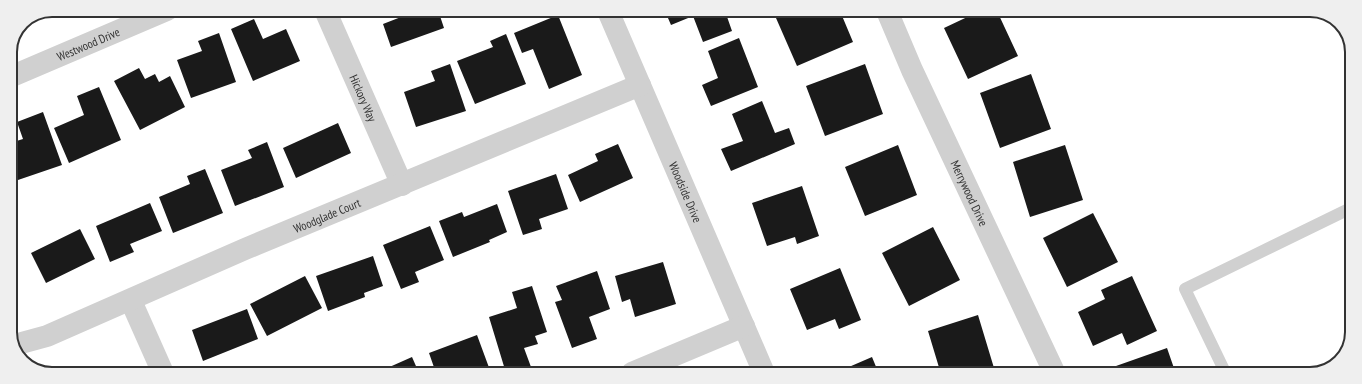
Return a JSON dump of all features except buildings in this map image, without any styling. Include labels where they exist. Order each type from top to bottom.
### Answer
[{"type":"street","name":"Westwood Drive","points":[[17,74],[151,17]]},
{"type":"street","name":"Hickory Way","points":[[328,17],[402,185]]},
{"type":"street","name":"Woodside Drive","points":[[611,17],[761,367]]},
{"type":"street","name":"Merrywood Drive","points":[[890,17],[912,70],[1052,367]]},
{"type":"street","name":"Woodglade Court","points":[[19,344],[47,336],[130,301],[245,249],[640,85]]},
{"type":"street","points":[[130,301],[160,367]]},
{"type":"street","points":[[646,367],[744,326]]},
{"type":"lane","points":[[1223,367],[1185,289],[1345,211]]}]
